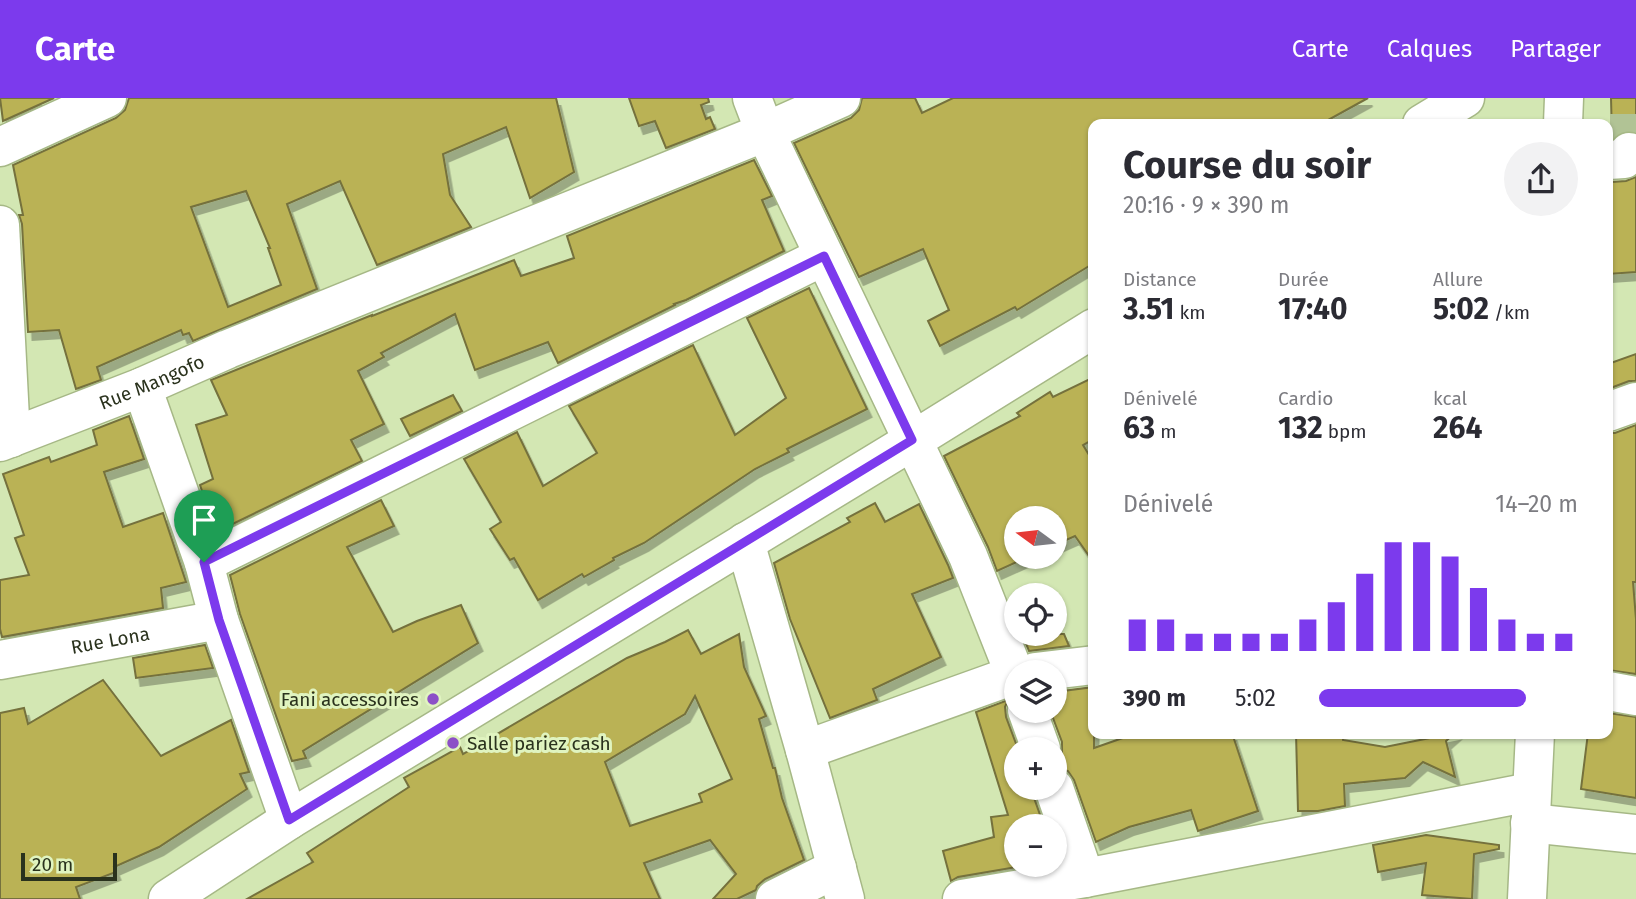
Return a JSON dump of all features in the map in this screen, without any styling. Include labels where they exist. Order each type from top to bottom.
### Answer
[{"type":"street","points":[[0,147],[107,98]]},
{"type":"street","name":"Rue Mangofo","points":[[5,440],[301,321],[758,115],[841,98]]},
{"type":"street","points":[[1430,119],[1465,98]]},
{"type":"street","points":[[1563,119],[1564,98]]},
{"type":"street","points":[[758,115],[968,556],[1014,660]]},
{"type":"street","points":[[0,225],[5,440]]},
{"type":"street","points":[[204,562],[824,256]]},
{"type":"street","points":[[167,899],[289,820],[1088,332]]},
{"type":"street","points":[[142,387],[204,562],[219,620],[289,820]]},
{"type":"street","points":[[1613,410],[1636,402]]},
{"type":"street","points":[[745,542],[841,883],[775,899]]},
{"type":"street","name":"Rue Lona","points":[[0,660],[219,620]]},
{"type":"street","points":[[1067,669],[1088,666]]},
{"type":"street","points":[[805,750],[1004,681]]},
{"type":"street","points":[[1613,692],[1636,696]]},
{"type":"street","points":[[1527,899],[1535,739]]},
{"type":"street","points":[[1058,800],[1085,878]]},
{"type":"street","points":[[962,899],[1531,808],[1636,834]]},
{"type":"building","points":[[0,98],[54,98],[3,121]]},
{"type":"building","points":[[129,98],[556,98],[574,172],[530,198],[506,127],[443,154],[450,195],[471,227],[377,265],[340,181],[287,204],[317,289],[193,341],[189,333],[183,335],[181,330],[97,367],[101,380],[76,389],[59,330],[28,332],[22,224],[19,215],[23,215],[13,165],[116,118],[125,110]],"holes":[[[246,191],[270,248],[281,285],[228,307],[191,207]]]},
{"type":"building","points":[[629,98],[708,98],[709,102],[701,105],[706,119],[710,117],[715,129],[666,148],[655,121],[639,126]]},
{"type":"building","points":[[862,98],[915,98],[922,113],[953,98],[1368,98],[1330,119],[1088,119],[1088,267],[1017,310],[1015,307],[940,346],[928,321],[949,310],[923,249],[859,277],[794,143],[851,118],[859,110]]},
{"type":"building","points":[[1611,98],[1636,98],[1636,132],[1621,132],[1613,137]]},
{"type":"building","points":[[754,160],[772,196],[762,200],[784,251],[558,363],[548,342],[475,370],[455,314],[381,353],[384,357],[358,371],[384,424],[351,440],[362,461],[216,532],[200,485],[213,479],[196,425],[227,415],[211,380],[514,260],[521,276],[574,258],[567,236]]},
{"type":"building","points":[[1636,177],[1636,272],[1613,274],[1613,182]]},
{"type":"building","points":[[809,288],[867,409],[787,449],[789,452],[755,469],[644,543],[538,600],[514,558],[510,560],[490,529],[501,522],[464,459],[517,432],[543,486],[597,453],[569,406],[693,345],[735,435],[786,398],[747,318]]},
{"type":"building","points":[[1636,354],[1636,381],[1613,387],[1613,362]]},
{"type":"building","points":[[1088,380],[1088,442],[1083,445],[1088,453],[1088,554],[1075,536],[1068,539],[1068,506],[1004,506],[1004,568],[997,571],[944,456],[1020,416],[1017,413],[1050,392],[1053,397]]},
{"type":"building","points":[[453,395],[462,411],[410,436],[401,419]]},
{"type":"building","points":[[129,416],[144,459],[104,472],[123,527],[163,513],[186,582],[161,588],[163,608],[2,637],[0,580],[29,575],[15,538],[24,535],[3,474],[49,457],[51,462],[97,445],[93,430]]},
{"type":"building","points":[[1636,425],[1636,582],[1633,582],[1636,674],[1613,671],[1615,433]]},
{"type":"building","points":[[381,500],[394,526],[347,547],[393,632],[461,605],[478,643],[303,751],[306,758],[292,761],[240,614],[230,575]]},
{"type":"building","points":[[875,503],[885,522],[919,504],[948,565],[953,578],[912,594],[941,657],[873,689],[877,700],[830,718],[790,619],[774,563],[850,522],[847,518]]},
{"type":"building","points":[[688,630],[701,654],[739,634],[744,667],[766,716],[759,719],[773,768],[804,860],[765,879],[756,890],[737,899],[713,899],[736,874],[710,840],[644,863],[660,899],[247,899],[313,862],[307,853],[409,787],[404,778],[460,747],[463,754],[627,658]],"holes":[[[695,696],[732,779],[699,794],[702,802],[630,826],[605,762],[685,714]]]},
{"type":"building","points":[[1067,641],[1069,646],[1029,651],[1027,646],[1067,646]]},
{"type":"building","points":[[205,645],[213,668],[136,678],[133,658]]},
{"type":"building","points":[[103,680],[161,756],[231,720],[249,772],[240,774],[247,789],[159,847],[114,867],[116,872],[76,887],[80,899],[0,899],[0,713],[24,708],[28,724]]},
{"type":"building","points":[[1088,688],[1088,739],[1094,739],[1094,748],[1120,739],[1234,739],[1258,811],[1198,831],[1191,810],[1129,827],[1096,842],[1074,780],[1067,771],[1067,737],[1060,737],[1055,723],[1067,723],[1067,690]]},
{"type":"building","points":[[1004,702],[1004,723],[1008,723],[1014,737],[1004,737],[1004,800],[1035,800],[1040,814],[1008,814],[976,712]]},
{"type":"building","points":[[1613,714],[1636,717],[1636,798],[1581,789],[1587,739],[1613,739]]},
{"type":"building","points":[[1296,739],[1343,739],[1385,747],[1425,739],[1448,739],[1446,741],[1455,777],[1423,762],[1405,778],[1344,784],[1345,806],[1318,811],[1298,811]]},
{"type":"building","points":[[1004,815],[1004,869],[958,877],[951,881],[943,851],[994,837],[991,817]]},
{"type":"building","points":[[1426,835],[1499,845],[1499,849],[1474,854],[1472,899],[1422,895],[1426,863],[1378,872],[1373,845]]},
{"type":"tunnel","points":[[1629,98],[1629,152]]},
{"type":"place","name":"Fani accessoires","points":[[433,699]]},
{"type":"place","name":"Salle pariez cash","points":[[453,743]]},
{"type":"route","points":[[824,256],[912,440],[289,820],[219,620],[204,562],[824,256]]}]
